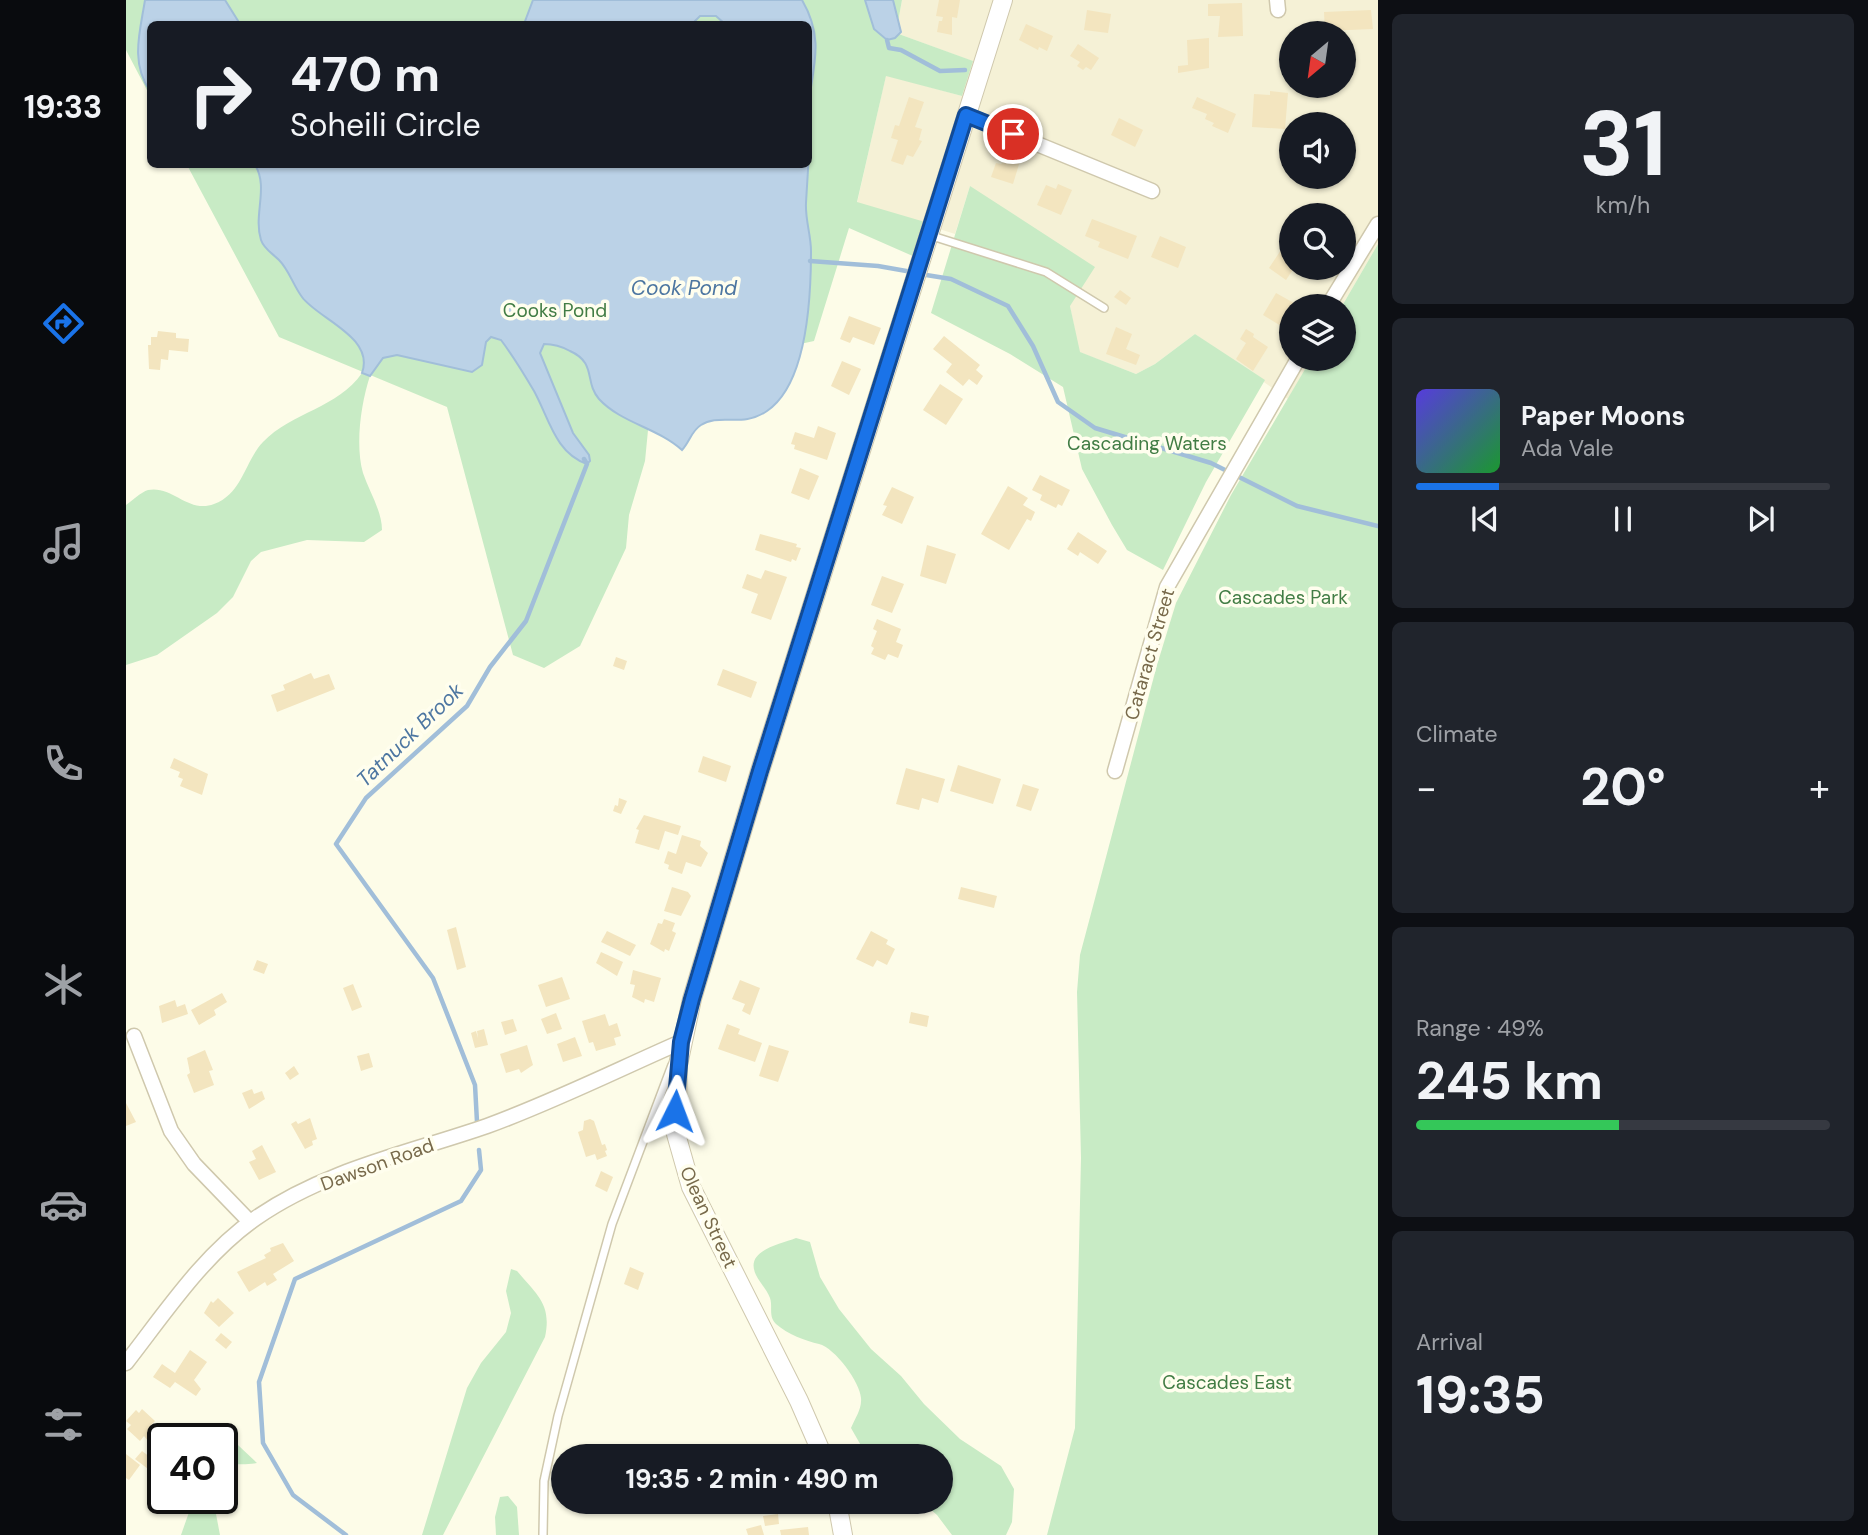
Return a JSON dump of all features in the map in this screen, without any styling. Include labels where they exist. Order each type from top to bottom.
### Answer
[{"type":"street","name":"Olean Street","points":[[818,1444],[799,1401],[691,1187],[675,1122],[681,1042],[760,771],[1003,0]]},
{"type":"street","points":[[966,115],[1153,191]]},
{"type":"street","points":[[1335,294],[1378,224]]},
{"type":"street","name":"Cataract Street","points":[[1115,771],[1167,587],[1291,371]]},
{"type":"street","points":[[134,1037],[171,1131],[194,1164],[250,1222]]},
{"type":"street","name":"Dawson Road","points":[[126,1363],[184,1288],[250,1222],[272,1208],[344,1172],[489,1125],[681,1042]]},
{"type":"street","points":[[839,1514],[843,1535]]},
{"type":"lane","points":[[929,234],[1046,272],[1104,307]]},
{"type":"lane","points":[[543,1535],[544,1482],[558,1416],[612,1224],[681,1042]]},
{"type":"shaded area","points":[[902,0],[1378,0],[1378,244],[1349,294],[1279,294],[1279,371],[1304,371],[1288,399],[1195,334],[1155,364],[1136,374],[1079,352],[1070,306],[970,186],[955,234],[857,203],[886,75],[962,96],[972,61],[896,33]]},
{"type":"green space","name":"Cooks Pond","points":[[126,0],[902,0],[896,33],[973,61],[962,96],[886,76],[857,202],[925,222],[915,257],[849,228],[814,341],[730,359],[649,420],[645,461],[629,515],[626,548],[580,646],[544,668],[513,655],[447,407],[279,337],[189,168],[812,168],[812,21],[147,21],[147,90],[126,50]]},
{"type":"green space","name":"Cascading Waters","points":[[970,186],[1095,267],[1070,306],[1080,352],[1136,374],[1155,364],[1195,334],[1265,380],[1206,482],[1163,570],[1127,550],[1112,525],[1082,469],[1063,387],[1010,354],[931,313]]},
{"type":"green space","points":[[1378,244],[1378,1535],[1047,1535],[1075,1428],[1081,1158],[1077,992],[1080,955],[1176,603],[1231,495],[1304,371],[1356,371],[1356,294],[1349,294]]},
{"type":"green space","points":[[362,373],[370,376],[360,424],[359,450],[363,473],[380,516],[382,530],[364,542],[307,540],[261,552],[251,561],[233,597],[217,613],[157,655],[126,665],[126,505],[148,490],[165,491],[188,503],[205,506],[224,499],[237,485],[263,442],[287,423],[340,394]]},
{"type":"green space","points":[[796,1238],[810,1242],[820,1277],[839,1309],[871,1349],[901,1376],[924,1404],[960,1439],[1001,1466],[1014,1489],[1012,1522],[1006,1535],[952,1535],[936,1514],[953,1514],[953,1444],[860,1444],[851,1428],[861,1402],[860,1391],[851,1375],[832,1352],[786,1331],[772,1318],[770,1298],[754,1267],[759,1254]]},
{"type":"green space","points":[[511,1269],[517,1271],[541,1301],[546,1316],[545,1337],[443,1535],[422,1535],[467,1388],[481,1363],[506,1332],[511,1313],[506,1291]]},
{"type":"green space","points":[[238,1445],[257,1463],[238,1464]]},
{"type":"green space","points":[[508,1496],[517,1507],[519,1535],[496,1535],[495,1517],[500,1497]]},
{"type":"green space","points":[[188,1514],[216,1514],[220,1535],[181,1535]]},
{"type":"water","points":[[145,0],[225,0],[238,21],[147,21],[147,86],[138,58]]},
{"type":"water","points":[[533,0],[802,0],[812,21],[722,21],[716,16],[700,16],[695,21],[525,21]]},
{"type":"water","points":[[865,0],[893,0],[901,32],[895,38],[887,40],[874,29]]},
{"type":"water","points":[[812,22],[816,49],[812,80]]},
{"type":"water","name":"Cook Pond","points":[[256,168],[808,168],[806,209],[811,270],[808,314],[799,360],[781,398],[767,411],[749,419],[716,420],[701,425],[682,450],[662,436],[618,414],[599,399],[587,367],[578,356],[567,349],[544,344],[540,353],[573,433],[589,455],[590,461],[587,464],[567,452],[560,443],[534,391],[501,340],[491,337],[486,342],[482,365],[472,372],[397,355],[383,358],[370,376],[362,373],[364,360],[353,339],[302,297],[282,264],[261,240],[261,192]]},
{"type":"building","points":[[939,0],[960,0],[957,18],[952,17],[952,35],[937,32],[939,21],[942,21],[943,17],[936,16]]},
{"type":"building","points":[[1242,3],[1243,36],[1218,37],[1220,16],[1208,16],[1208,4]]},
{"type":"building","points":[[1087,10],[1111,14],[1108,33],[1084,30]]},
{"type":"building","points":[[1371,10],[1373,29],[1356,30],[1356,21],[1324,21],[1324,12]]},
{"type":"building","points":[[1026,24],[1053,36],[1047,51],[1039,47],[1038,50],[1019,40]]},
{"type":"building","points":[[1209,38],[1209,68],[1178,73],[1178,66],[1188,65],[1187,40]]},
{"type":"building","points":[[1078,44],[1099,58],[1091,70],[1086,67],[1083,70],[1077,66],[1080,62],[1070,56]]},
{"type":"building","points":[[1270,91],[1279,92],[1279,98],[1288,98],[1286,112],[1279,112],[1279,129],[1252,127],[1254,94],[1270,95]]},
{"type":"building","points":[[909,97],[924,102],[915,127],[922,129],[919,140],[922,141],[913,157],[907,155],[903,165],[891,161],[898,140],[891,138],[895,125],[899,126]]},
{"type":"building","points":[[1197,97],[1236,114],[1228,133],[1212,126],[1214,123],[1205,119],[1207,114],[1192,108]]},
{"type":"building","points":[[1119,118],[1143,130],[1135,147],[1111,135]]},
{"type":"building","points":[[1008,157],[1020,161],[1013,184],[991,177],[996,163],[1001,164]]},
{"type":"building","points":[[1058,184],[1072,190],[1061,215],[1037,205],[1046,185],[1056,189]]},
{"type":"building","points":[[1092,219],[1137,236],[1128,259],[1098,247],[1100,242],[1085,236]]},
{"type":"building","points":[[1160,236],[1186,247],[1178,268],[1151,257]]},
{"type":"building","points":[[1279,253],[1279,275],[1269,268]]},
{"type":"building","points":[[1120,290],[1131,298],[1126,305],[1114,297]]},
{"type":"building","points":[[1276,293],[1279,295],[1279,325],[1263,315]]},
{"type":"building","points":[[849,316],[881,328],[874,345],[853,337],[850,343],[840,339]]},
{"type":"building","points":[[1116,327],[1132,334],[1126,349],[1140,355],[1136,365],[1106,354]]},
{"type":"building","points":[[1246,329],[1268,347],[1253,371],[1236,359],[1246,343],[1240,339]]},
{"type":"building","points":[[158,331],[176,333],[176,338],[189,339],[188,352],[169,350],[168,360],[161,359],[160,370],[149,369],[148,345],[151,345],[151,337],[157,337]]},
{"type":"building","points":[[944,336],[980,365],[976,370],[983,376],[977,385],[969,379],[963,386],[946,372],[952,364],[933,349]]},
{"type":"building","points":[[842,361],[861,369],[849,395],[831,386]]},
{"type":"building","points":[[940,384],[963,399],[946,425],[923,410]]},
{"type":"building","points":[[818,426],[836,433],[827,460],[794,449],[795,445],[791,444],[795,432],[814,438]]},
{"type":"building","points":[[800,468],[819,476],[809,500],[791,493]]},
{"type":"building","points":[[1040,475],[1070,490],[1062,506],[1058,504],[1056,508],[1040,500],[1042,495],[1032,490]]},
{"type":"building","points":[[1008,486],[1028,498],[1023,505],[1035,512],[1031,521],[1027,519],[1009,550],[981,534]]},
{"type":"building","points":[[892,487],[914,497],[902,524],[882,515],[887,506],[883,505]]},
{"type":"building","points":[[1078,532],[1107,551],[1098,564],[1080,552],[1078,556],[1067,549]]},
{"type":"building","points":[[760,534],[797,544],[796,547],[801,548],[796,561],[792,559],[791,562],[755,550]]},
{"type":"building","points":[[927,545],[956,554],[946,584],[920,576]]},
{"type":"building","points":[[765,570],[787,577],[771,620],[751,613],[758,594],[742,588],[747,574],[761,579]]},
{"type":"building","points":[[882,576],[904,584],[892,613],[871,605]]},
{"type":"building","points":[[877,619],[901,629],[896,642],[903,645],[898,658],[888,654],[885,660],[871,654],[877,631],[873,629]]},
{"type":"building","points":[[616,657],[627,661],[624,670],[613,666]]},
{"type":"building","points":[[723,669],[757,682],[751,698],[717,685]]},
{"type":"building","points":[[311,673],[314,679],[329,674],[335,689],[277,712],[271,695],[285,690],[283,685]]},
{"type":"building","points":[[703,756],[731,766],[726,782],[698,772]]},
{"type":"building","points":[[174,758],[208,774],[202,795],[180,786],[183,779],[178,777],[180,772],[170,768]]},
{"type":"building","points":[[958,765],[1001,779],[993,804],[950,791]]},
{"type":"building","points":[[906,768],[945,779],[938,803],[922,798],[919,810],[896,804]]},
{"type":"building","points":[[1023,784],[1039,789],[1031,811],[1016,806]]},
{"type":"building","points":[[619,798],[627,801],[621,814],[613,811],[615,805],[618,806]]},
{"type":"building","points":[[644,815],[681,826],[678,835],[665,831],[659,850],[635,843],[639,830],[636,829]]},
{"type":"building","points":[[682,835],[701,841],[700,846],[708,853],[701,867],[686,862],[682,874],[668,869],[669,865],[664,863],[668,851],[676,854]]},
{"type":"building","points":[[672,887],[688,892],[691,896],[681,916],[664,911]]},
{"type":"building","points":[[961,887],[997,896],[994,908],[958,899]]},
{"type":"building","points":[[664,919],[675,923],[672,931],[676,933],[669,951],[665,949],[664,952],[650,944],[658,923],[662,924]]},
{"type":"building","points":[[456,927],[466,967],[457,970],[447,930]]},
{"type":"building","points":[[607,931],[636,945],[630,956],[601,942]]},
{"type":"building","points":[[871,931],[888,940],[886,944],[895,949],[887,965],[877,960],[873,967],[856,959]]},
{"type":"building","points":[[601,952],[623,962],[617,976],[596,963]]},
{"type":"building","points":[[257,960],[268,964],[264,974],[253,970]]},
{"type":"building","points":[[633,970],[661,978],[654,1002],[645,999],[644,1003],[632,997],[635,985],[630,984]]},
{"type":"building","points":[[562,977],[570,999],[546,1007],[538,985]]},
{"type":"building","points":[[740,980],[760,988],[750,1015],[742,1011],[745,1004],[732,999]]},
{"type":"building","points":[[353,984],[362,1007],[352,1011],[343,988]]},
{"type":"building","points":[[222,993],[227,1002],[214,1010],[216,1015],[199,1025],[191,1010]]},
{"type":"building","points":[[175,1000],[177,1007],[185,1004],[188,1014],[162,1023],[159,1006]]},
{"type":"building","points":[[911,1012],[929,1016],[927,1027],[909,1023]]},
{"type":"building","points":[[556,1013],[562,1029],[547,1034],[541,1019]]},
{"type":"building","points":[[605,1014],[609,1026],[617,1023],[621,1036],[614,1038],[616,1045],[596,1051],[593,1042],[589,1043],[582,1021]]},
{"type":"building","points":[[513,1019],[517,1031],[505,1035],[501,1022]]},
{"type":"building","points":[[727,1024],[740,1029],[738,1034],[762,1043],[755,1062],[718,1049]]},
{"type":"building","points":[[484,1029],[488,1045],[475,1048],[471,1033],[476,1031],[478,1038],[477,1031]]},
{"type":"building","points":[[575,1037],[582,1056],[563,1062],[557,1044]]},
{"type":"building","points":[[527,1045],[533,1065],[521,1073],[519,1069],[506,1073],[500,1054]]},
{"type":"building","points":[[769,1045],[789,1051],[778,1082],[759,1076]]},
{"type":"building","points":[[205,1050],[213,1070],[209,1071],[214,1085],[194,1093],[187,1075],[190,1073],[187,1058]]},
{"type":"building","points":[[369,1053],[373,1067],[361,1071],[357,1056]]},
{"type":"building","points":[[294,1066],[299,1074],[290,1080],[285,1073]]},
{"type":"building","points":[[252,1089],[254,1094],[262,1091],[265,1099],[249,1109],[242,1093]]},
{"type":"building","points":[[126,1103],[136,1122],[126,1126]]},
{"type":"building","points":[[310,1118],[317,1139],[305,1149],[291,1124],[296,1121],[298,1124]]},
{"type":"building","points":[[584,1121],[594,1121],[602,1145],[605,1144],[607,1150],[607,1156],[597,1160],[595,1154],[586,1157],[578,1132],[583,1130]]},
{"type":"building","points":[[262,1145],[276,1172],[259,1180],[249,1162],[256,1159],[252,1151]]},
{"type":"building","points":[[601,1171],[613,1177],[607,1192],[595,1186]]},
{"type":"building","points":[[283,1243],[294,1261],[273,1274],[277,1280],[267,1286],[265,1282],[249,1292],[237,1272],[266,1258],[264,1255],[271,1251],[270,1248]]},
{"type":"building","points":[[630,1267],[644,1273],[638,1290],[624,1284]]},
{"type":"building","points":[[218,1298],[234,1313],[219,1327],[204,1313],[211,1301],[213,1303]]},
{"type":"building","points":[[221,1333],[232,1342],[226,1349],[215,1340]]},
{"type":"building","points":[[190,1350],[207,1362],[194,1380],[201,1389],[196,1396],[175,1382],[170,1388],[153,1377],[162,1364],[175,1373]]},
{"type":"building","points":[[142,1409],[155,1421],[147,1423],[147,1439],[144,1436],[140,1441],[127,1429],[131,1425],[126,1421],[136,1410],[139,1413]]},
{"type":"building","points":[[142,1451],[147,1455],[147,1468],[135,1459]]},
{"type":"building","points":[[126,1454],[140,1465],[129,1480],[126,1478]]},
{"type":"building","points":[[778,1514],[779,1524],[765,1526],[763,1516]]},
{"type":"building","points":[[761,1525],[764,1535],[748,1535],[746,1529]]},
{"type":"building","points":[[808,1527],[809,1535],[781,1535],[780,1530]]},
{"type":"waterway","points":[[887,40],[889,48],[901,50],[940,71],[965,70]]},
{"type":"waterway","points":[[810,261],[878,266],[912,272]]},
{"type":"waterway","points":[[920,274],[951,279],[1008,306],[1033,346],[1058,402],[1095,428],[1211,463],[1297,506],[1378,526]]},
{"type":"waterway","name":"Tatnuck Brook","points":[[477,1122],[475,1085],[433,978],[336,844],[366,798],[467,706],[490,667],[526,621],[587,464],[584,459]]},
{"type":"waterway","name":"Tatnuck Brook","points":[[346,1535],[293,1495],[263,1443],[259,1382],[295,1279],[461,1201],[481,1170],[479,1150]]},
{"type":"route","points":[[675,1111],[681,1042],[692,999],[760,771],[966,115],[1013,134]]},
{"type":"park label","name":"Cascades Park","points":[[1283,597]]},
{"type":"park label","name":"Cascades East","points":[[1227,1382]]}]
